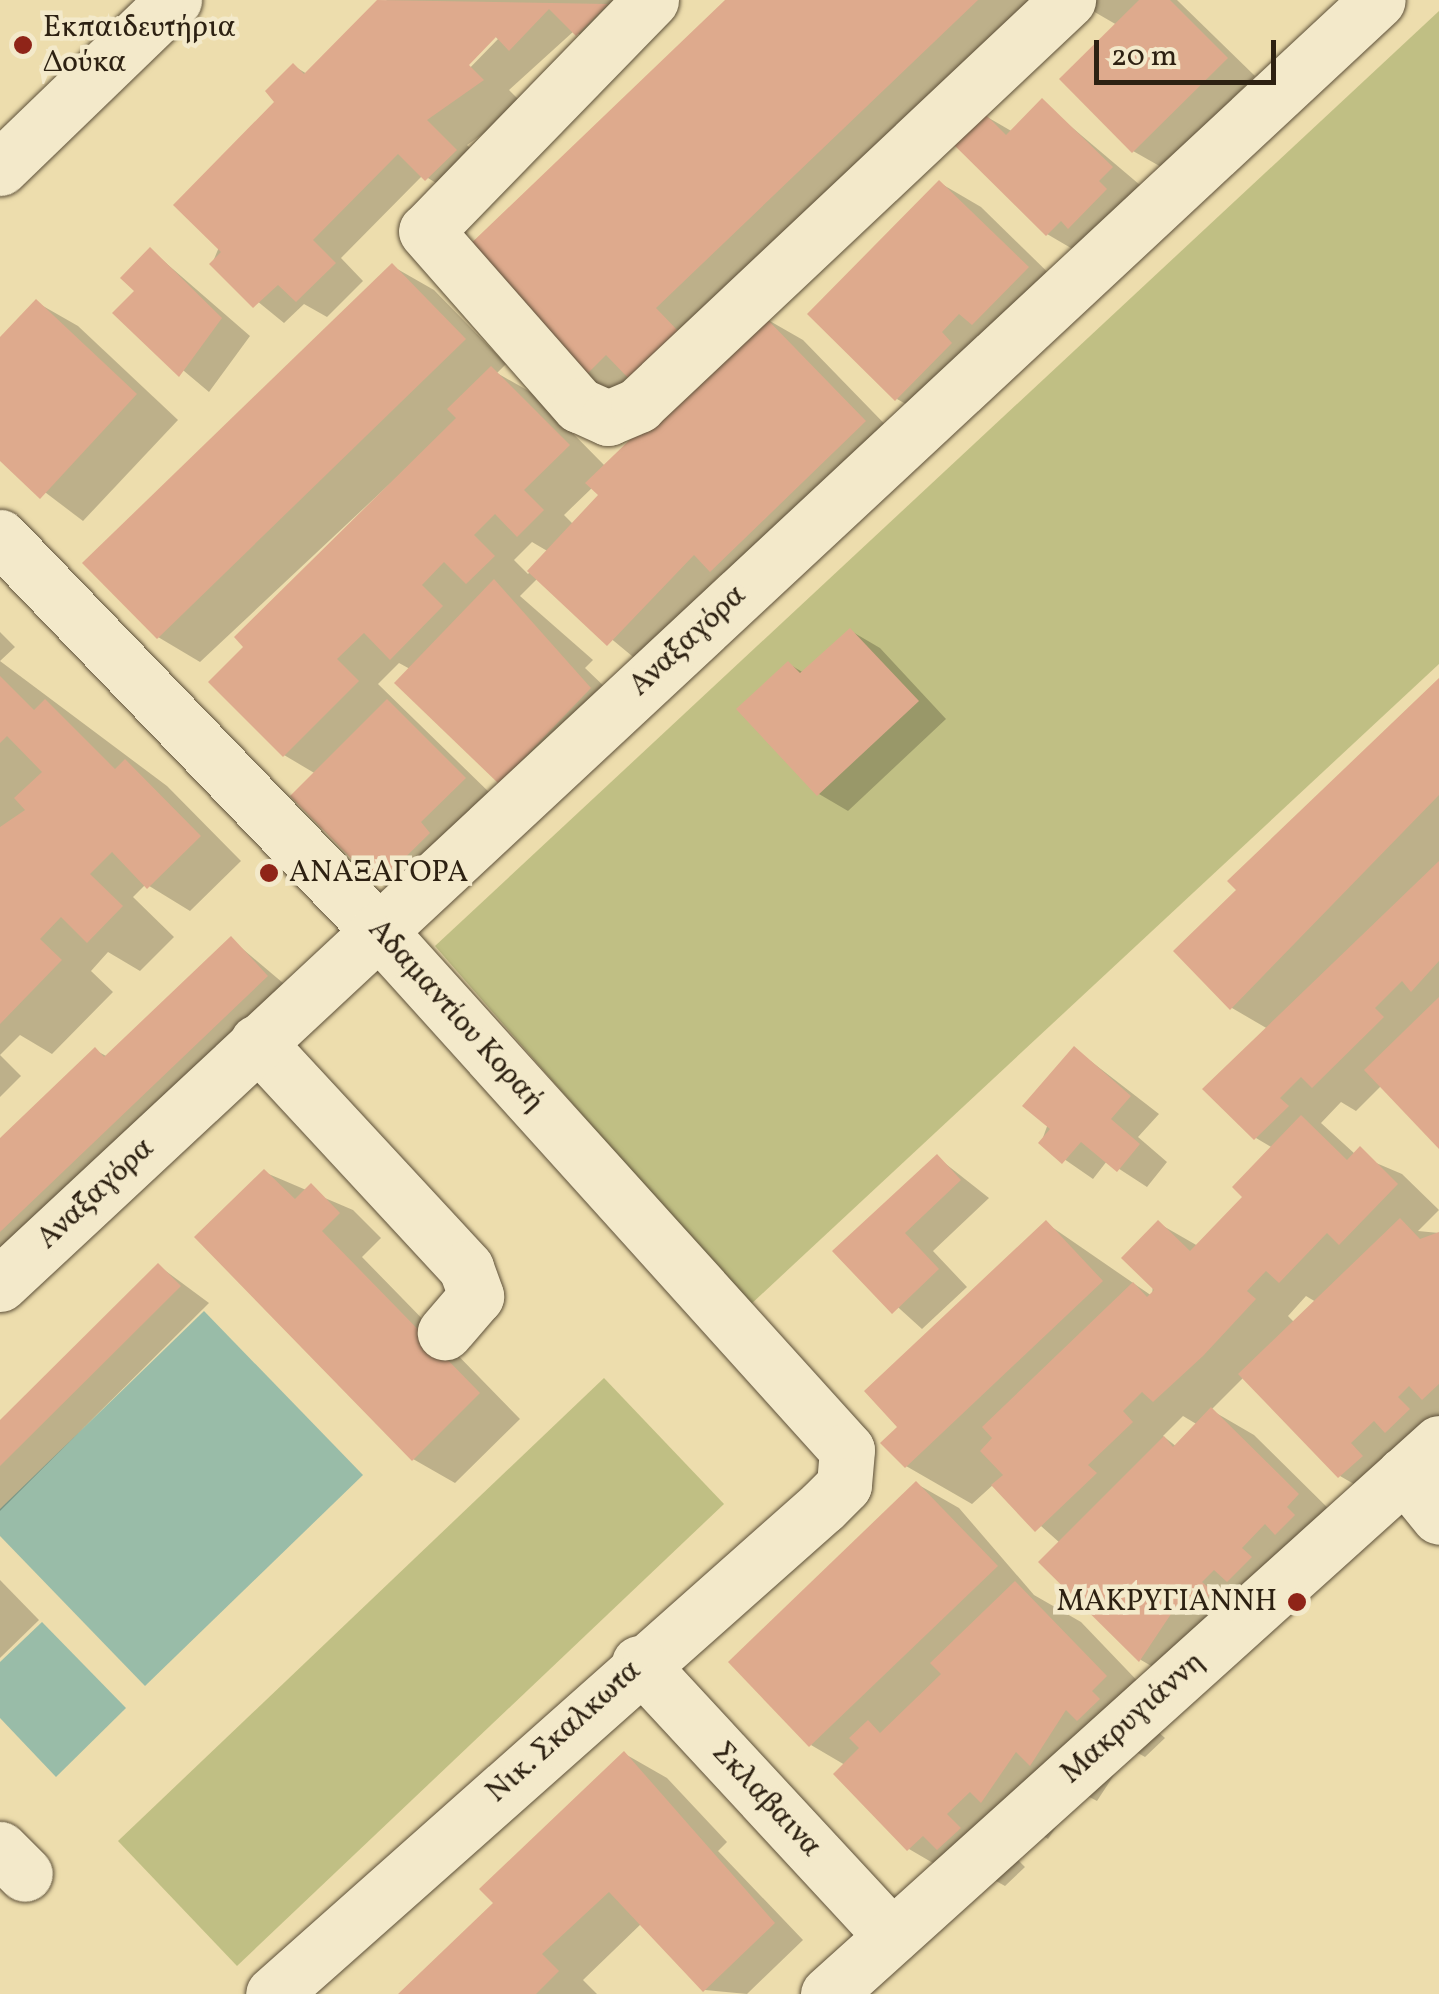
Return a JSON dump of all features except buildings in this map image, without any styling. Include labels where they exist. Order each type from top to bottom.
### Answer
[{"type":"street","points":[[0,168],[174,0]]},
{"type":"street","points":[[651,0],[426,231],[580,405],[608,418],[638,405],[1068,0]]},
{"type":"street","name":"Αναξαγόρα","points":[[0,1284],[1378,0]]},
{"type":"street","name":"Αδαμαντίου Κοραή","points":[[0,537],[378,930],[838,1436],[850,1468]]},
{"type":"street","points":[[257,1042],[466,1268],[476,1296],[446,1332]]},
{"type":"street","points":[[1422,1459],[1439,1517]]},
{"type":"street","name":"Μακρυγιάννη","points":[[828,1994],[1422,1459]]},
{"type":"street","name":"Νικ. Σκαλκωτα","points":[[273,1994],[640,1663],[823,1506],[850,1468]]},
{"type":"street","name":"Σκλαβαινα","points":[[640,1663],[892,1936]]},
{"type":"shaded area","points":[[1439,11],[1439,664],[749,1306],[435,946]]},
{"type":"shaded area","points":[[204,1311],[363,1475],[145,1686],[0,1536],[0,1509]]},
{"type":"shaded area","points":[[604,1378],[724,1504],[237,1966],[118,1841]]},
{"type":"shaded area","points":[[42,1622],[126,1708],[56,1777],[0,1718],[0,1662]]},
{"type":"place","name":"Εκπαιδευτήρια Δούκα","points":[[23,45]]},
{"type":"place","name":"ΑΝΑΞΑΓΟΡΑ","points":[[269,873]]},
{"type":"place","name":"ΜΑΚΡΥΓΙΑΝΝΗ","points":[[1297,1602]]}]
